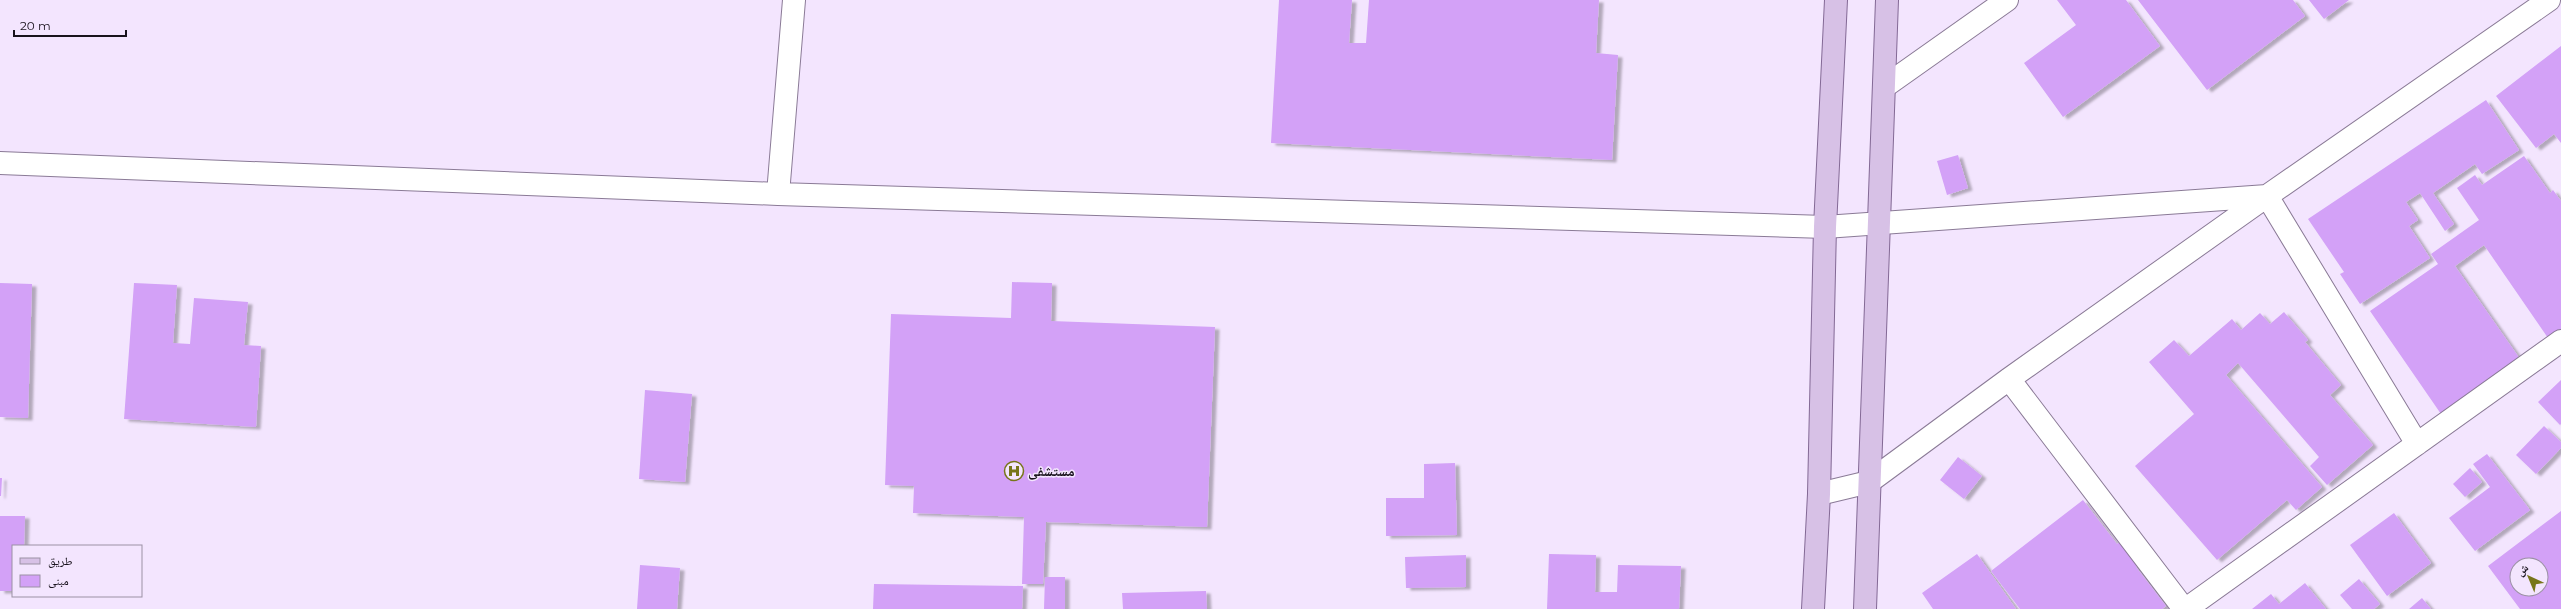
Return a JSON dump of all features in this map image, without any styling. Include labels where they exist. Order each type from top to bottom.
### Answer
[{"type":"main road","points":[[1813,609],[1819,494],[1825,226],[1836,0]]},
{"type":"main road","points":[[1866,609],[1869,482],[1880,224],[1887,0]]},
{"type":"street","points":[[778,194],[794,0]]},
{"type":"street","points":[[1884,87],[2007,0]]},
{"type":"street","points":[[1819,494],[1869,482],[2009,379],[2267,196],[2549,0]]},
{"type":"street","points":[[0,163],[778,194],[1825,226],[1880,224],[2267,196]]},
{"type":"street","points":[[2267,196],[2417,444]]},
{"type":"street","points":[[2009,379],[2185,609],[2561,341]]},
{"type":"building","points":[[1279,0],[1352,0],[1349,43],[1366,43],[1369,0],[1599,0],[1596,53],[1618,55],[1612,160],[1271,143]]},
{"type":"building","points":[[2057,0],[2126,0],[2160,46],[2063,117],[2024,63],[2076,25]]},
{"type":"building","points":[[2138,0],[2293,0],[2305,16],[2207,90]]},
{"type":"building","points":[[2309,0],[2349,0],[2324,19]]},
{"type":"building","points":[[2561,46],[2561,143],[2554,134],[2536,148],[2496,96]]},
{"type":"building","points":[[2486,100],[2519,150],[2482,174],[2475,164],[2433,193],[2454,224],[2445,231],[2420,193],[2406,202],[2418,220],[2409,226],[2430,258],[2360,304],[2340,274],[2344,272],[2308,219]]},
{"type":"building","points":[[1958,155],[1968,188],[1947,195],[1937,161]]},
{"type":"building","points":[[2524,156],[2550,193],[2553,190],[2561,201],[2561,329],[2548,338],[2484,245],[2455,266],[2520,359],[2441,414],[2370,311],[2438,264],[2431,254],[2479,220],[2457,188],[2475,175],[2482,185]]},
{"type":"building","points":[[1012,282],[1052,283],[1051,321],[1215,327],[1207,527],[1046,522],[1043,584],[1022,584],[1024,517],[913,513],[914,486],[885,485],[891,314],[1011,318]]},
{"type":"building","points":[[0,283],[32,284],[28,418],[0,417]]},
{"type":"building","points":[[134,283],[177,285],[173,343],[190,344],[194,298],[248,302],[244,345],[261,346],[256,427],[124,419]]},
{"type":"building","points":[[2284,312],[2308,340],[2305,342],[2341,385],[2330,395],[2373,445],[2327,485],[2310,466],[2319,457],[2238,363],[2226,375],[2322,487],[2296,510],[2287,500],[2217,560],[2135,466],[2194,414],[2149,362],[2174,340],[2189,356],[2232,319],[2241,330],[2260,313],[2270,324]]},
{"type":"building","points":[[2561,380],[2561,424],[2560,425],[2538,402]]},
{"type":"building","points":[[645,390],[692,394],[685,482],[639,479]]},
{"type":"building","points":[[2544,426],[2561,442],[2561,448],[2536,474],[2516,455]]},
{"type":"building","points":[[2487,454],[2530,510],[2475,551],[2449,518],[2490,487],[2473,464]]},
{"type":"building","points":[[1958,457],[1982,476],[1964,499],[1940,480]]},
{"type":"building","points":[[1455,463],[1457,535],[1386,536],[1386,498],[1424,498],[1424,464]]},
{"type":"building","points":[[2470,468],[2482,482],[2465,497],[2453,484]]},
{"type":"building","points":[[0,478],[2,478],[1,496],[0,496]]},
{"type":"building","points":[[2083,500],[2117,544],[2125,538],[2142,561],[2136,567],[2166,606],[2162,609],[2020,609],[1991,571]]},
{"type":"building","points":[[2561,511],[2561,609],[2520,609],[2511,597],[2549,597],[2549,557],[2509,557],[2509,594],[2488,566]]},
{"type":"building","points":[[2394,513],[2431,563],[2387,596],[2350,545]]},
{"type":"building","points":[[0,516],[25,516],[24,545],[12,545],[12,591],[0,591]]},
{"type":"building","points":[[1549,554],[1596,555],[1595,592],[1617,592],[1618,565],[1681,566],[1679,609],[1547,609]]},
{"type":"building","points":[[1977,554],[2016,609],[1933,609],[1922,593]]},
{"type":"building","points":[[1466,555],[1466,587],[1406,588],[1405,557]]},
{"type":"building","points":[[640,565],[680,568],[677,609],[637,609]]},
{"type":"building","points":[[1045,577],[1065,577],[1065,609],[1044,609]]},
{"type":"building","points":[[2359,579],[2380,604],[2374,609],[2352,609],[2340,595]]},
{"type":"building","points":[[2305,583],[2326,609],[2252,609],[2271,594],[2279,604]]},
{"type":"building","points":[[874,584],[1023,586],[1022,609],[873,609]]},
{"type":"building","points":[[1206,591],[1207,609],[1123,609],[1122,593]]},
{"type":"building","points":[[2422,598],[2431,609],[2409,609]]},
{"type":"place","name":"مستشفى","points":[[1014,471]]}]
